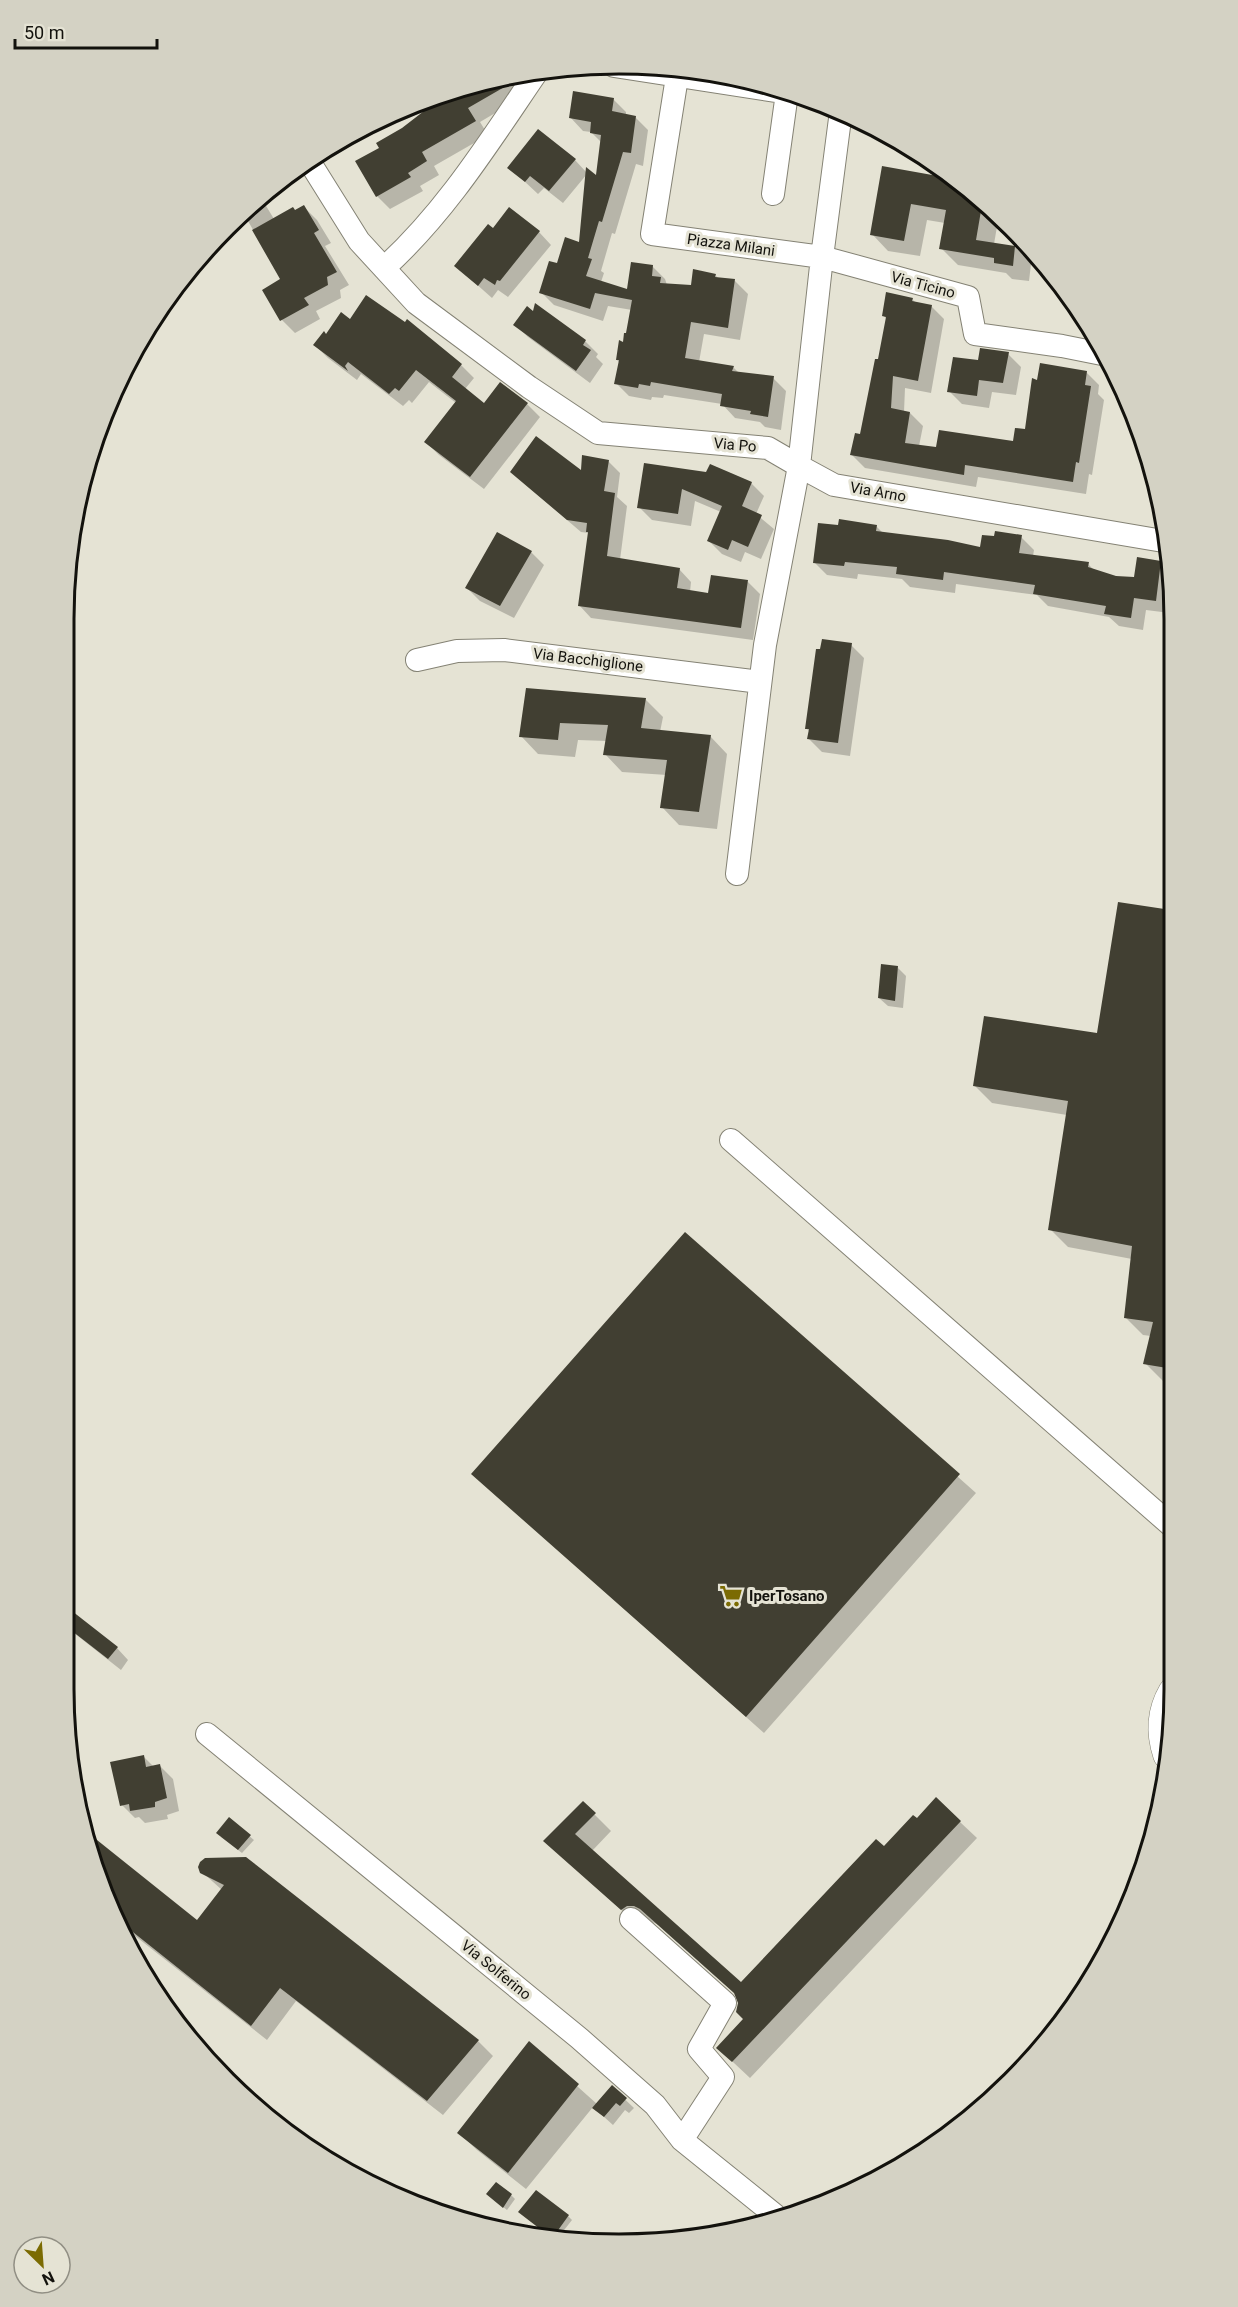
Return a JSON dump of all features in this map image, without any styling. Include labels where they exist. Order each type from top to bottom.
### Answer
[{"type":"street","points":[[676,77],[728,85]]},
{"type":"street","name":"Piazza Milani","points":[[676,77],[652,234],[822,257]]},
{"type":"street","points":[[384,268],[411,243],[457,188],[531,81]]},
{"type":"street","points":[[773,194],[790,101]]},
{"type":"street","points":[[737,874],[760,682],[799,466],[840,121]]},
{"type":"street","name":"Via Po","points":[[313,167],[359,241],[416,303],[529,387],[598,433],[768,448],[799,466]]},
{"type":"street","name":"Via Ticino","points":[[822,257],[968,297],[975,334],[1094,352]]},
{"type":"street","name":"Via Arno","points":[[799,466],[834,485],[1159,540]]},
{"type":"street","name":"Via Bacchiglione","points":[[417,660],[457,651],[504,650],[760,682]]},
{"type":"street","points":[[731,1140],[1164,1519]]},
{"type":"street","name":"Via Solferino","points":[[207,1734],[579,2038],[655,2105],[682,2140],[771,2212]]},
{"type":"street","points":[[631,1919],[725,2002],[699,2049],[723,2077],[682,2140]]},
{"type":"building","points":[[508,85],[468,108],[476,121],[422,152],[427,161],[408,173],[411,177],[376,197],[355,161],[379,148],[376,143],[402,128],[424,111],[444,102]]},
{"type":"building","points":[[573,91],[614,98],[612,111],[636,116],[631,153],[623,152],[602,222],[599,221],[588,258],[592,259],[586,276],[627,289],[631,262],[653,265],[652,276],[661,277],[660,283],[691,285],[693,269],[716,274],[715,277],[735,279],[728,328],[691,322],[685,358],[734,366],[732,371],[774,376],[768,417],[750,414],[751,411],[720,406],[722,394],[651,382],[650,386],[639,384],[638,388],[614,384],[619,360],[616,360],[619,340],[623,342],[624,333],[626,333],[632,300],[595,293],[590,309],[539,293],[549,261],[557,263],[565,237],[579,242],[586,167],[596,175],[601,135],[590,133],[591,122],[569,118]]},
{"type":"building","points":[[538,129],[576,159],[549,191],[530,176],[525,182],[507,168]]},
{"type":"building","points":[[882,166],[937,176],[981,211],[976,240],[1015,246],[1013,266],[994,263],[994,258],[939,249],[946,210],[911,204],[904,241],[870,235]]},
{"type":"building","points":[[304,205],[319,230],[314,233],[337,272],[327,277],[328,285],[304,298],[309,305],[280,321],[262,290],[280,279],[252,230],[293,207],[295,210]]},
{"type":"building","points":[[509,207],[540,231],[500,281],[497,280],[495,285],[484,278],[478,286],[454,266],[488,224],[493,228]]},
{"type":"building","points":[[886,292],[932,305],[918,381],[893,376],[891,408],[910,412],[905,443],[936,447],[939,430],[1013,441],[1015,428],[1025,429],[1032,378],[1037,380],[1040,363],[1087,371],[1085,385],[1091,386],[1079,463],[1076,462],[1073,482],[965,465],[964,475],[850,455],[855,433],[860,434],[875,359],[878,359],[886,317],[882,316]]},
{"type":"building","points":[[366,295],[405,322],[407,319],[462,364],[452,377],[484,403],[500,382],[528,403],[470,477],[424,442],[456,401],[416,370],[399,391],[395,388],[389,394],[348,362],[345,366],[348,371],[313,345],[324,331],[326,334],[341,312],[350,319]]},
{"type":"building","points":[[535,303],[586,340],[583,345],[591,350],[576,371],[513,325],[527,306],[533,311]]},
{"type":"building","points":[[980,348],[1009,352],[1003,383],[979,380],[977,396],[947,392],[953,357],[978,360]]},
{"type":"building","points":[[536,436],[581,470],[582,455],[609,460],[604,491],[615,493],[607,556],[680,568],[677,588],[708,593],[711,575],[748,580],[741,628],[578,606],[588,532],[586,532],[587,523],[567,520],[510,472]]},
{"type":"building","points":[[644,463],[706,472],[710,464],[752,482],[742,506],[762,515],[748,547],[732,540],[728,550],[707,541],[722,506],[682,489],[678,514],[637,508]]},
{"type":"building","points":[[839,519],[877,525],[876,531],[948,540],[980,547],[982,535],[994,536],[995,531],[1022,535],[1019,553],[1089,562],[1088,567],[1116,576],[1134,577],[1137,557],[1161,561],[1156,601],[1134,598],[1131,618],[1104,614],[1106,606],[1033,594],[1035,585],[944,572],[943,580],[896,574],[897,567],[845,562],[844,566],[813,563],[818,523],[838,525]]},
{"type":"building","points":[[497,532],[532,551],[500,606],[465,588]]},
{"type":"building","points":[[822,639],[852,643],[838,743],[807,739],[809,729],[805,729],[816,649],[820,649]]},
{"type":"building","points":[[526,688],[646,698],[641,728],[711,735],[699,812],[660,808],[667,760],[603,755],[608,725],[560,723],[558,740],[519,737]]},
{"type":"building","points":[[1118,902],[1164,909],[1164,1368],[1143,1364],[1153,1322],[1124,1318],[1132,1246],[1048,1230],[1068,1101],[973,1086],[984,1016],[1097,1033]]},
{"type":"building","points":[[881,964],[898,966],[895,1001],[878,998]]},
{"type":"building","name":"IperTosano","points":[[685,1232],[960,1474],[746,1717],[471,1474]]},
{"type":"building","points":[[74,1613],[118,1647],[108,1659],[74,1633]]},
{"type":"building","points":[[144,1755],[146,1767],[160,1764],[167,1798],[155,1802],[155,1807],[130,1811],[129,1804],[120,1806],[110,1762]]},
{"type":"building","points":[[936,1797],[961,1821],[732,2062],[716,2048],[743,2019],[736,2012],[738,2003],[734,1993],[640,1909],[627,1906],[621,1910],[543,1841],[583,1801],[596,1813],[575,1834],[741,1982],[876,1839],[884,1846],[913,1815],[917,1818]]},
{"type":"building","points":[[229,1817],[251,1835],[238,1850],[216,1833]]},
{"type":"building","points":[[95,1838],[197,1920],[224,1885],[200,1873],[198,1867],[200,1862],[205,1858],[246,1857],[479,2040],[427,2101],[280,1988],[251,2026],[131,1930],[115,1897]]},
{"type":"building","points":[[529,2041],[579,2084],[508,2173],[457,2133]]},
{"type":"building","points":[[612,2085],[627,2098],[620,2106],[616,2103],[604,2117],[592,2108]]},
{"type":"building","points":[[496,2182],[512,2194],[503,2208],[486,2194]]},
{"type":"building","points":[[536,2190],[569,2215],[558,2230],[538,2227],[518,2212]]},
{"type":"place","name":"IperTosano","points":[[731,1596]]}]
